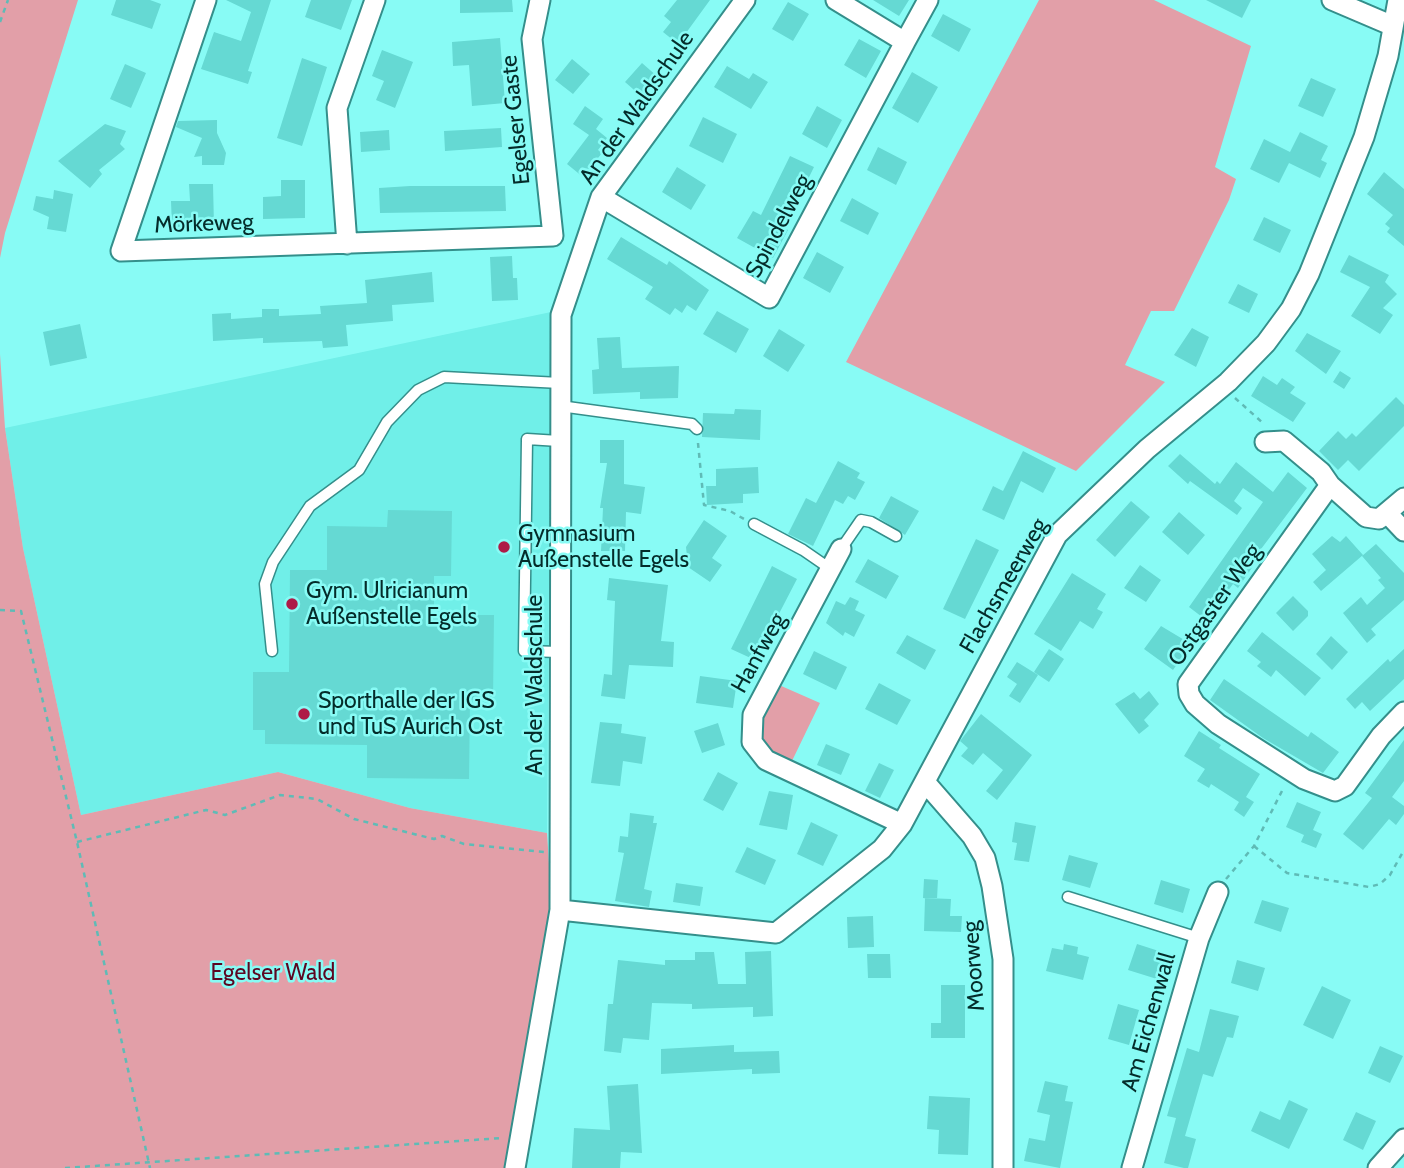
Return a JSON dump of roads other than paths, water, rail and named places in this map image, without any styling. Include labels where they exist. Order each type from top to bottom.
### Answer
[{"type":"street","name":"Mörkeweg","points":[[206,0],[121,251],[553,236]]},
{"type":"street","points":[[347,244],[337,108],[374,0]]},
{"type":"street","name":"Egelser Gaste","points":[[540,0],[532,38],[553,236]]},
{"type":"street","name":"An der Waldschule","points":[[515,1168],[560,909],[561,315],[601,197],[745,0]]},
{"type":"street","points":[[836,0],[905,42]]},
{"type":"street","name":"Spindelweg","points":[[601,197],[769,298],[928,0]]},
{"type":"street","points":[[1332,0],[1393,26]]},
{"type":"street","name":"Flachsmeerweg","points":[[560,909],[776,933],[882,849],[902,824],[1057,535],[1147,449],[1222,387],[1266,343],[1291,309],[1309,274],[1368,124],[1388,56],[1398,0]]},
{"type":"street","points":[[1275,441],[1321,471],[1330,485],[1366,517],[1379,519],[1404,498]]},
{"type":"street","name":"Ostgaster Weg","points":[[1330,485],[1188,684],[1189,694],[1195,704],[1218,724],[1292,772],[1323,789],[1335,791],[1345,786],[1381,736],[1404,712]]},
{"type":"street","points":[[1388,514],[1404,531]]},
{"type":"street","name":"Hanfweg","points":[[841,550],[753,715],[752,742],[766,760],[902,824]]},
{"type":"street","name":"Moorweg","points":[[925,782],[972,836],[985,858],[992,886],[1003,959],[1003,1168]]},
{"type":"street","name":"Am Eichenwall","points":[[1132,1168],[1199,938],[1218,892]]},
{"type":"street","points":[[1378,1168],[1404,1139]]},
{"type":"lane","points":[[272,651],[265,584],[273,562],[310,506],[359,470],[387,422],[418,390],[444,377],[560,383]]},
{"type":"lane","points":[[559,406],[692,424],[697,429]]},
{"type":"lane","points":[[559,442],[527,439],[524,651],[560,652]]},
{"type":"lane","points":[[841,550],[861,520],[872,522],[897,536]]},
{"type":"lane","points":[[754,524],[803,550],[832,570]]},
{"type":"lane","points":[[1068,897],[1199,938]]},
{"type":"place","name":"Gymnasium Außenstelle Egels","points":[[504,547]]},
{"type":"place","name":"Gym. Ulricianum Außenstelle Egels","points":[[292,604]]},
{"type":"place","name":"Sporthalle der IGS und TuS Aurich Ost","points":[[304,714]]},
{"type":"park label","name":"Egelser Wald","points":[[273,973]]}]
